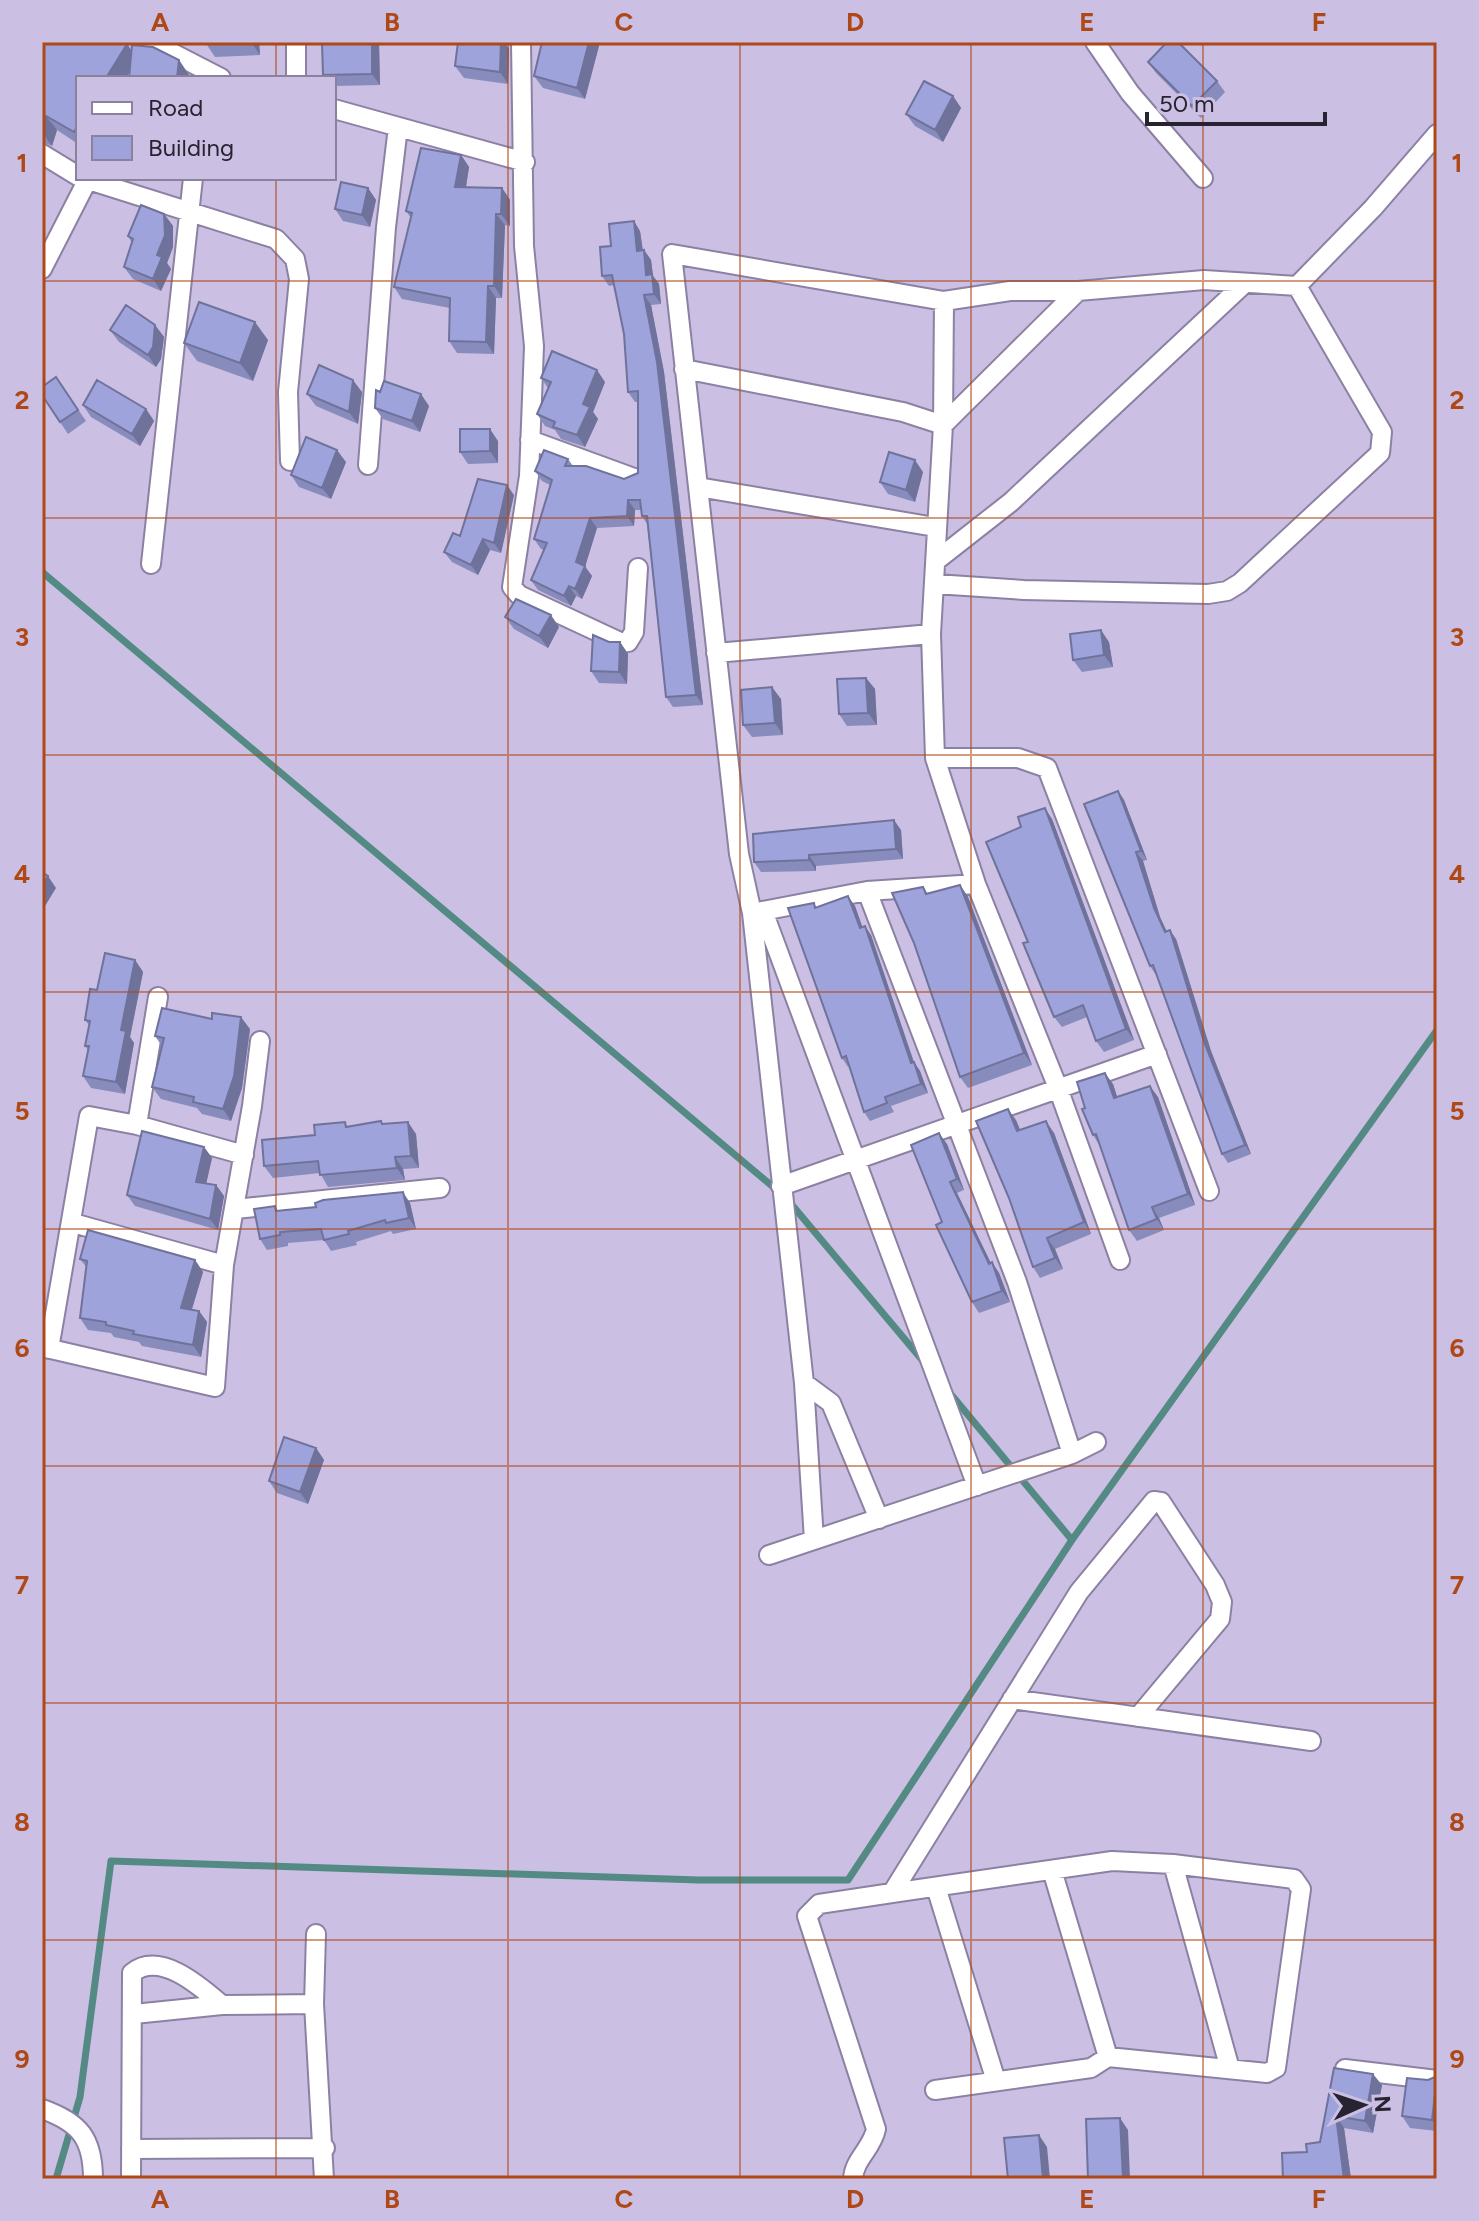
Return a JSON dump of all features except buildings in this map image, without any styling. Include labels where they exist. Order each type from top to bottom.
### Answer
[{"type":"street","points":[[151,42],[213,76]]},
{"type":"street","points":[[296,42],[296,76]]},
{"type":"street","points":[[521,42],[524,246],[534,346],[529,476],[512,587],[514,593],[615,642],[628,642],[634,632],[638,568]]},
{"type":"street","points":[[1095,42],[1130,93],[1203,178]]},
{"type":"street","points":[[336,110],[525,162]]},
{"type":"street","points":[[368,465],[386,227],[398,127]]},
{"type":"street","points":[[977,1486],[757,912],[739,854],[672,254],[944,301],[1010,291],[1078,291],[1204,280],[1297,286],[1373,208],[1437,134]]},
{"type":"street","points":[[42,154],[76,174]]},
{"type":"street","points":[[42,269],[81,180]]},
{"type":"street","points":[[88,180],[276,239],[295,259],[299,279],[288,392],[290,461]]},
{"type":"street","points":[[151,564],[193,180]]},
{"type":"street","points":[[937,560],[1011,502],[1245,283]]},
{"type":"street","points":[[935,584],[1024,590],[1208,594],[1227,591],[1240,583],[1380,453],[1383,444],[1382,432],[1297,286]]},
{"type":"street","points":[[943,425],[1078,291]]},
{"type":"street","points":[[944,301],[943,425],[931,634],[935,758],[976,884],[1058,1088],[1120,1260]]},
{"type":"street","points":[[684,369],[903,412],[943,425]]},
{"type":"street","points":[[530,440],[634,478]]},
{"type":"street","points":[[698,487],[935,527]]},
{"type":"street","points":[[716,653],[931,634]]},
{"type":"street","points":[[935,758],[1018,758],[1047,768],[1209,1191]]},
{"type":"street","points":[[757,912],[867,891],[976,884]]},
{"type":"street","points":[[867,891],[1017,1282],[1072,1454]]},
{"type":"street","points":[[757,912],[782,1192],[804,1383],[814,1540]]},
{"type":"street","points":[[137,1125],[158,997]]},
{"type":"street","points":[[244,1155],[94,1115],[86,1121],[73,1223],[45,1348],[215,1387],[224,1265],[244,1155],[260,1041]]},
{"type":"street","points":[[782,1192],[854,1159],[1157,1054]]},
{"type":"street","points":[[235,1209],[440,1188]]},
{"type":"street","points":[[73,1223],[224,1265]]},
{"type":"street","points":[[804,1383],[831,1403],[879,1519]]},
{"type":"street","points":[[769,1555],[977,1486],[1016,1470],[1072,1454],[1096,1442]]},
{"type":"street","points":[[892,1893],[1079,1592],[1154,1501],[1161,1502],[1215,1585],[1222,1602],[1220,1619],[1138,1717]]},
{"type":"street","points":[[1012,1699],[1311,1741]]},
{"type":"street","points":[[853,2179],[858,2159],[874,2140],[876,2129],[807,1916],[819,1904],[1112,1861],[1173,1864],[1294,1879],[1301,1889],[1276,2068],[1267,2073],[1108,2057],[1091,2068],[935,2090]]},
{"type":"street","points":[[1173,1864],[1230,2069]]},
{"type":"street","points":[[1052,1870],[1108,2057]]},
{"type":"street","points":[[936,1887],[996,2081]]},
{"type":"street","points":[[316,1934],[314,2004],[325,2148],[324,2179]]},
{"type":"street","points":[[131,2179],[132,1973],[146,1966],[163,1967],[195,1981],[222,2005]]},
{"type":"street","points":[[134,2014],[222,2005],[314,2004]]},
{"type":"street","points":[[1345,2069],[1437,2080]]},
{"type":"street","points":[[42,2109],[68,2118],[84,2134],[93,2179]]},
{"type":"street","points":[[131,2149],[325,2148]]},
{"type":"waterway","points":[[42,572],[778,1191]]},
{"type":"waterway","points":[[56,2179],[80,2097],[111,1861],[699,1880],[848,1880],[1072,1540],[1437,1030]]},
{"type":"waterway","points":[[787,1199],[923,1361]]},
{"type":"waterway","points":[[949,1392],[1072,1540]]}]
